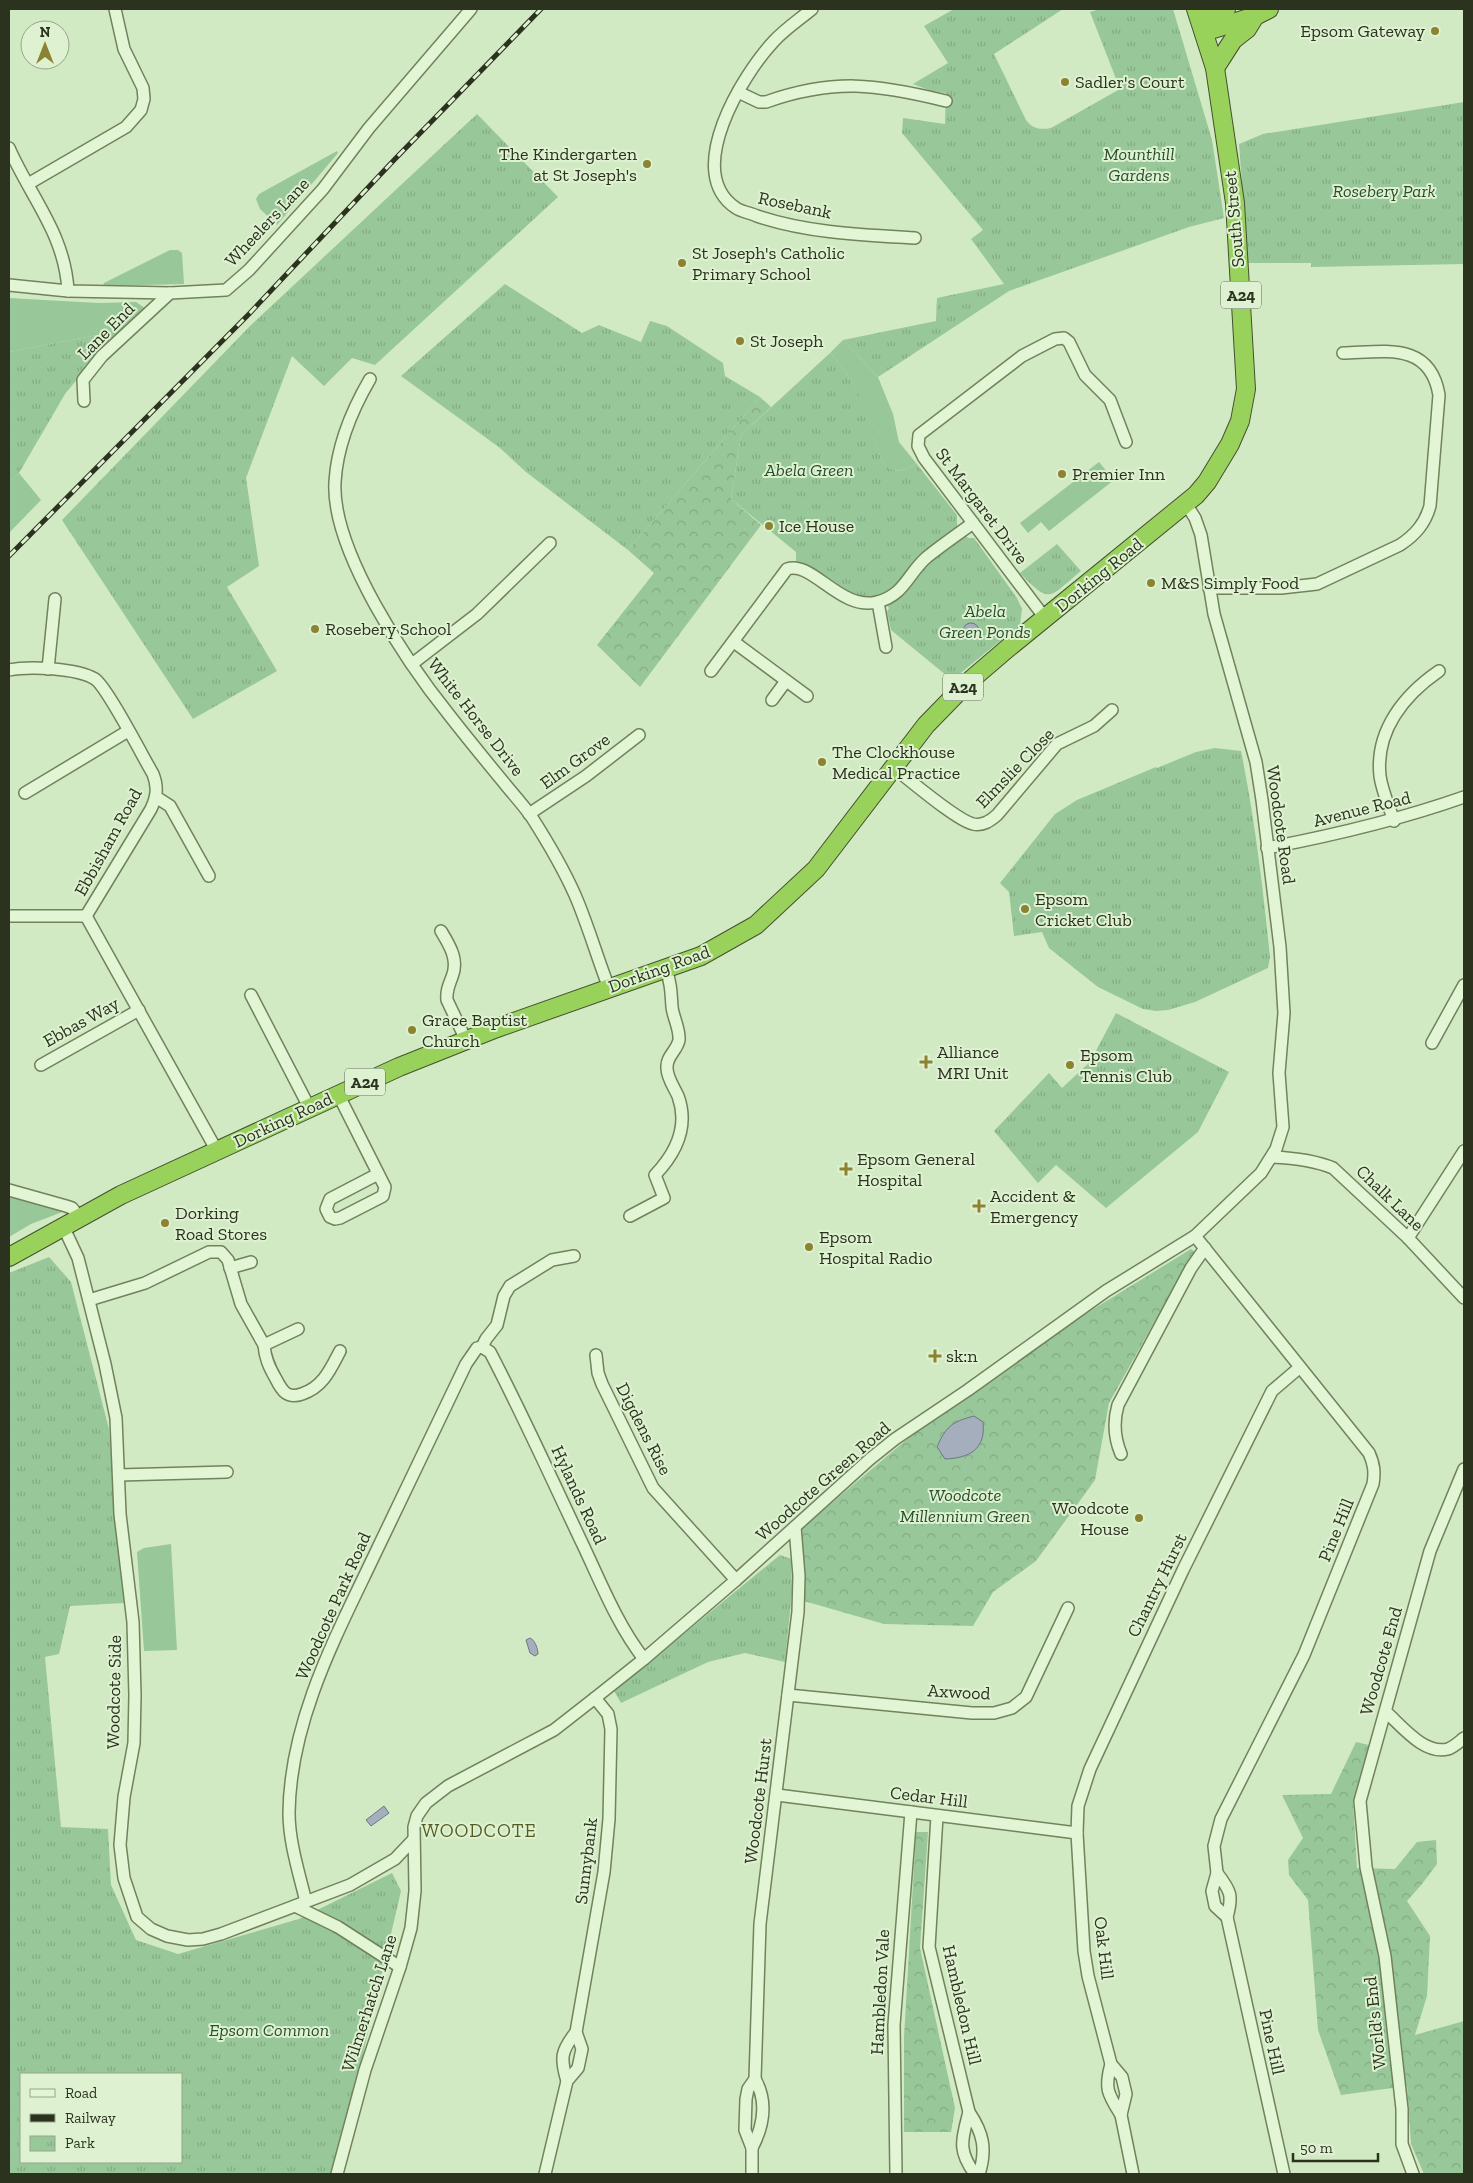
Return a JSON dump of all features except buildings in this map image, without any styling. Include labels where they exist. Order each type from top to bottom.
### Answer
[{"type":"highway","points":[[1200,20],[1226,9]]},
{"type":"highway","points":[[1200,20],[1262,12]]},
{"type":"highway","points":[[1215,68],[1232,40],[1247,29],[1262,12]]},
{"type":"highway","name":"South Street","points":[[1186,504],[1207,482],[1230,444],[1240,421],[1246,389],[1235,203],[1215,68],[1200,20]]},
{"type":"highway","name":"Dorking Road","points":[[9,1257],[79,1216],[338,1094],[466,1040],[701,956],[740,936],[782,903],[816,869],[926,725],[966,684],[1186,504]]},
{"type":"street","points":[[28,184],[126,127],[141,110],[144,100],[143,88],[124,49],[115,9]]},
{"type":"street","name":"Wheelers Lane","points":[[9,285],[68,291],[170,293],[226,290],[249,270],[323,188],[369,128],[471,9]]},
{"type":"street","name":"Rosebank","points":[[809,10],[774,41],[738,92],[720,128],[717,142],[715,171],[718,188],[737,208],[771,221],[806,229],[915,238]]},
{"type":"street","points":[[738,92],[759,102],[766,102],[809,89],[843,85],[900,90],[946,101]]},
{"type":"street","points":[[9,148],[59,242],[66,271],[68,291]]},
{"type":"street","name":"Lane End","points":[[84,401],[82,380],[102,356],[170,293]]},
{"type":"street","name":"St Margaret Drive","points":[[1046,618],[924,458],[920,452],[917,440],[922,432],[1008,366],[1037,347],[1055,339],[1064,338],[1069,342],[1085,375],[1110,400],[1126,442]]},
{"type":"street","points":[[1209,588],[1281,588],[1317,584],[1400,545],[1413,537],[1427,517],[1430,506],[1439,395],[1437,383],[1431,371],[1413,355],[1402,352],[1343,352]]},
{"type":"street","name":"White Horse Drive","points":[[370,379],[357,401],[342,446],[334,482],[340,525],[355,564],[383,617],[412,664],[449,715],[529,814],[551,848],[575,894],[609,988]]},
{"type":"street","name":"Woodcote Road","points":[[1186,504],[1195,518],[1201,535],[1214,614],[1256,762],[1280,947],[1284,1013],[1279,1073],[1283,1127],[1280,1140],[1272,1157]]},
{"type":"street","points":[[711,671],[782,574],[792,567],[811,574],[849,599],[867,604],[878,602],[900,590],[926,558],[973,522]]},
{"type":"street","points":[[412,664],[477,614],[550,543]]},
{"type":"street","points":[[48,669],[55,599]]},
{"type":"street","points":[[878,602],[886,647]]},
{"type":"street","points":[[734,642],[807,696]]},
{"type":"street","name":"Ebbisham Road","points":[[9,670],[26,668],[48,669],[78,673],[97,680],[153,774],[157,784],[156,797],[86,916]]},
{"type":"street","points":[[1394,821],[1380,777],[1383,742],[1396,711],[1423,682],[1439,671]]},
{"type":"street","points":[[772,700],[786,681]]},
{"type":"street","name":"Elmslie Close","points":[[894,768],[965,821],[972,824],[986,823],[998,815],[1057,744],[1094,726],[1112,710]]},
{"type":"street","points":[[25,793],[128,731]]},
{"type":"street","name":"Elm Grove","points":[[529,814],[586,776],[640,735]]},
{"type":"street","points":[[156,797],[170,806],[209,876]]},
{"type":"street","name":"Avenue Road","points":[[1267,848],[1341,834],[1394,821],[1464,797]]},
{"type":"street","name":"Ebbisham Road","points":[[9,916],[86,916]]},
{"type":"street","name":"Ebbisham Road","points":[[86,916],[217,1151]]},
{"type":"street","points":[[441,932],[451,949],[455,966],[446,993],[447,1000],[466,1040]]},
{"type":"street","points":[[630,1216],[664,1198],[655,1174],[671,1157],[678,1143],[681,1130],[683,1116],[679,1099],[667,1070],[667,1062],[679,1040],[672,1006],[672,989],[666,969]]},
{"type":"street","points":[[1432,1044],[1464,985]]},
{"type":"street","points":[[251,994],[309,1107]]},
{"type":"street","name":"Ebbas Way","points":[[41,1065],[139,1010]]},
{"type":"street","points":[[338,1094],[385,1187],[383,1196],[340,1218],[330,1218],[326,1209],[330,1199],[378,1174]]},
{"type":"street","points":[[1408,1238],[1464,1151]]},
{"type":"street","name":"Chalk Lane","points":[[1272,1157],[1321,1163],[1333,1168],[1408,1238],[1464,1298]]},
{"type":"street","name":"Woodcote Green Road","points":[[413,1840],[417,1816],[426,1803],[439,1792],[554,1730],[644,1659],[895,1439],[968,1390],[1106,1291],[1195,1236],[1237,1198],[1261,1173],[1272,1157]]},
{"type":"street","points":[[9,1190],[72,1208],[79,1216]]},
{"type":"street","name":"Woodcote Side","points":[[63,1226],[78,1258],[106,1364],[116,1418],[120,1514],[132,1609],[134,1653],[134,1735],[124,1797],[120,1845],[124,1878],[130,1901],[137,1917],[151,1929],[166,1936],[188,1940],[203,1939],[221,1934],[350,1886],[395,1860],[413,1840]]},
{"type":"street","name":"Pine Hill","points":[[1195,1236],[1369,1453],[1374,1462],[1375,1474],[1370,1493],[1304,1655],[1221,1819],[1214,1846],[1218,1873],[1229,1889],[1231,1902],[1228,1918],[1284,2174]]},
{"type":"street","points":[[1121,1454],[1114,1434],[1115,1415],[1118,1405],[1191,1268],[1205,1248]]},
{"type":"street","points":[[89,1300],[145,1283],[209,1252],[221,1252],[226,1256],[242,1304],[264,1346],[265,1357],[282,1390],[287,1395],[294,1397],[314,1390],[340,1351]]},
{"type":"street","name":"Woodcote Park Road","points":[[306,1902],[292,1837],[289,1811],[298,1750],[314,1688],[333,1642],[466,1364],[473,1352],[477,1348],[482,1347],[497,1325],[504,1296],[510,1286],[552,1260],[574,1256]]},
{"type":"street","points":[[230,1268],[251,1262]]},
{"type":"street","points":[[264,1346],[298,1329]]},
{"type":"street","name":"Hylands Road","points":[[482,1347],[490,1352],[632,1644],[644,1659]]},
{"type":"street","name":"Digdens Rise","points":[[596,1354],[598,1373],[602,1384],[653,1488],[736,1580]]},
{"type":"street","name":"Chantry Hurst","points":[[1077,1833],[1078,1806],[1090,1769],[1183,1570],[1272,1391],[1299,1368]]},
{"type":"street","name":"Woodcote End","points":[[1366,1867],[1360,1802],[1367,1771],[1386,1712],[1430,1551],[1464,1469]]},
{"type":"street","points":[[119,1475],[227,1472]]},
{"type":"street","name":"Woodcote Hurst","points":[[752,2148],[762,2130],[763,2098],[755,2079],[760,1924],[798,1612],[799,1576],[795,1527]]},
{"type":"street","name":"Axwood","points":[[788,1695],[972,1713],[994,1713],[1012,1708],[1026,1697],[1068,1608]]},
{"type":"street","name":"Sunnybank","points":[[568,2081],[562,2063],[565,2047],[576,2032],[600,1900],[609,1819],[612,1729],[608,1714],[595,1698]]},
{"type":"street","points":[[1386,1712],[1423,1745],[1433,1749],[1450,1749],[1464,1738]]},
{"type":"street","name":"Cedar Hill","points":[[777,1795],[1077,1833]]},
{"type":"street","name":"Hambledon Vale","points":[[896,2174],[894,2025],[911,1812]]},
{"type":"street","name":"Hambledon Hill","points":[[937,1816],[929,1947],[969,2112],[980,2129],[984,2158],[979,2174]]},
{"type":"street","name":"Oak Hill","points":[[1077,1833],[1084,1951],[1088,1976],[1111,2064],[1122,2077],[1126,2094],[1122,2115],[1133,2174]]},
{"type":"street","name":"Wilmerhatch Lane","points":[[338,2174],[365,2070],[400,1967],[411,1928],[415,1892],[413,1840]]},
{"type":"street","name":"World's End","points":[[1366,1867],[1385,1956],[1402,2110],[1402,2144],[1413,2174]]},
{"type":"street","name":"Pine Hill","points":[[1218,1873],[1212,1891],[1215,1906],[1228,1918]]},
{"type":"street","points":[[295,1906],[338,1927],[400,1967]]},
{"type":"street","name":"Sunnybank","points":[[545,2174],[568,2081],[578,2068],[582,2049],[576,2032]]},
{"type":"street","name":"Oak Hill","points":[[1111,2064],[1106,2081],[1110,2098],[1122,2115]]},
{"type":"street","name":"Woodcote Hurst","points":[[752,2174],[752,2148],[745,2130],[748,2089],[755,2079]]},
{"type":"street","name":"Hambledon Hill","points":[[969,2112],[962,2138],[965,2161],[975,2174]]},
{"type":"green space","name":"Mounthill Gardens","points":[[954,9],[1063,9],[994,54],[1026,120],[1034,127],[1043,129],[1051,128],[1120,89],[1090,12],[1100,9],[1173,9],[1212,140],[1224,218],[1189,227],[1009,291],[878,377],[843,340],[936,321],[937,298],[1004,284],[971,239],[983,230],[902,133],[903,118],[945,124],[946,93],[931,91],[913,84],[948,63],[924,26]]},
{"type":"green space","name":"Rosebery Park","points":[[1464,102],[1464,264],[1311,267],[1311,263],[1248,263],[1239,144],[1263,134]]},
{"type":"green space","points":[[477,114],[558,197],[375,365],[352,358],[324,386],[292,356],[246,478],[259,566],[227,587],[277,671],[193,719],[62,520],[251,325]]},
{"type":"green space","points":[[337,151],[338,153],[277,225],[260,209],[256,199],[259,194]]},
{"type":"green space","points":[[170,250],[178,250],[182,253],[184,284],[103,286],[104,283]]},
{"type":"green space","points":[[505,284],[582,333],[599,325],[641,342],[650,321],[667,326],[723,363],[725,376],[760,397],[628,550],[526,472],[500,448],[401,376]]},
{"type":"green space","points":[[9,298],[99,303],[136,302],[145,308],[107,343],[97,335],[9,352]]},
{"type":"green space","points":[[97,335],[107,343],[65,394],[19,473],[9,483],[9,352]]},
{"type":"green space","points":[[843,340],[878,377],[893,414],[899,442],[916,463],[911,466],[898,471],[890,468],[882,461],[856,390],[849,377],[830,353]]},
{"type":"green space","name":"Abela Green","points":[[830,353],[849,377],[856,390],[868,418],[882,461],[890,468],[898,471],[916,463],[957,515],[957,525],[968,538],[974,538],[1017,598],[1022,609],[1020,625],[952,680],[891,630],[887,612],[889,608],[881,597],[864,599],[852,596],[796,562],[796,552],[731,499],[741,435]]},
{"type":"green space","points":[[760,397],[771,407],[741,435],[731,499],[761,525],[640,687],[597,645],[654,573],[628,550]]},
{"type":"green space","points":[[1099,462],[1114,480],[1049,531],[1041,522],[1028,533],[1020,523]]},
{"type":"green space","points":[[19,473],[41,500],[9,533],[9,483]]},
{"type":"green space","points":[[1057,544],[1081,571],[1056,592],[1044,594],[1020,573]]},
{"type":"green space","points":[[1215,748],[1241,751],[1261,880],[1270,957],[1268,968],[1195,1002],[1168,1010],[1156,1011],[1143,1009],[1098,987],[1049,948],[1042,932],[1014,936],[1009,892],[1000,883],[1055,814],[1077,800],[1156,767],[1196,752]]},
{"type":"green space","points":[[1116,1013],[1229,1072],[1198,1132],[1106,1208],[1056,1165],[1038,1183],[994,1131],[1049,1073],[1062,1088],[1090,1062]]},
{"type":"green space","points":[[9,1195],[61,1209],[62,1212],[31,1224],[9,1237]]},
{"type":"green space","name":"Woodcote Millennium Green","points":[[1191,1249],[1198,1254],[1175,1285],[1109,1403],[1095,1480],[1036,1561],[993,1592],[973,1626],[884,1624],[797,1599],[801,1529],[912,1435],[1074,1321]]},
{"type":"green space","name":"Epsom Common","points":[[49,1257],[71,1282],[109,1429],[124,1603],[70,1606],[59,1654],[45,1657],[61,1827],[108,1829],[111,1885],[136,1940],[178,1954],[299,1919],[392,1873],[401,1891],[335,2174],[9,2174],[9,1273]]},
{"type":"green space","points":[[171,1544],[177,1650],[144,1651],[137,1552],[144,1548]]},
{"type":"green space","points":[[780,1555],[791,1559],[792,1592],[785,1662],[745,1653],[708,1662],[621,1703],[614,1691]]},
{"type":"green space","points":[[1356,1742],[1369,1745],[1353,1801],[1357,1868],[1395,1869],[1417,1842],[1436,1840],[1437,1864],[1407,1901],[1430,1936],[1427,1996],[1415,2035],[1464,2021],[1464,2174],[1424,2174],[1411,2144],[1407,2086],[1341,2095],[1318,2030],[1308,1900],[1289,1875],[1288,1860],[1303,1838],[1282,1795],[1331,1794]]},
{"type":"green space","points":[[916,1832],[928,1832],[920,1948],[955,2108],[951,2132],[904,2132],[904,2037]]},
{"type":"water","points":[[971,623],[979,631],[971,639],[963,631]]},
{"type":"water","points":[[974,1416],[983,1422],[982,1439],[979,1445],[969,1454],[962,1457],[945,1459],[937,1447],[943,1434],[960,1420]]},
{"type":"water","points":[[530,1638],[537,1647],[538,1654],[535,1656],[530,1653],[526,1640]]},
{"type":"water","points":[[384,1806],[389,1813],[371,1826],[366,1820]]},
{"type":"railway","points":[[9,556],[249,314],[395,159],[541,9]]},
{"type":"place","name":"Epsom Gateway","points":[[1435,31]]},
{"type":"place","name":"Sadler's Court","points":[[1065,82]]},
{"type":"place","name":"The Kindergarten at St Joseph's","points":[[647,164]]},
{"type":"place","name":"St Joseph's Catholic Primary School","points":[[682,263]]},
{"type":"place","name":"St Joseph","points":[[740,341]]},
{"type":"place","name":"Premier Inn","points":[[1062,474]]},
{"type":"place","name":"Ice House","points":[[769,526]]},
{"type":"place","name":"M&S Simply Food","points":[[1151,583]]},
{"type":"place","name":"Rosebery School","points":[[315,629]]},
{"type":"place","name":"The Clockhouse Medical Practice","points":[[822,762]]},
{"type":"place","name":"Epsom Cricket Club","points":[[1025,909]]},
{"type":"place","name":"Grace Baptist Church","points":[[412,1030]]},
{"type":"place","name":"Alliance MRI Unit","points":[[926,1062]]},
{"type":"place","name":"Epsom Tennis Club","points":[[1070,1065]]},
{"type":"place","name":"Epsom General Hospital","points":[[846,1169]]},
{"type":"place","name":"Accident & Emergency","points":[[979,1206]]},
{"type":"place","name":"Dorking Road Stores","points":[[165,1223]]},
{"type":"place","name":"Epsom Hospital Radio","points":[[809,1247]]},
{"type":"place","name":"sk:n","points":[[935,1356]]},
{"type":"place","name":"Woodcote House","points":[[1139,1518]]},
{"type":"district","name":"WOODCOTE","points":[[479,1830]]},
{"type":"park label","name":"Abela Green Ponds","points":[[985,621]]}]
